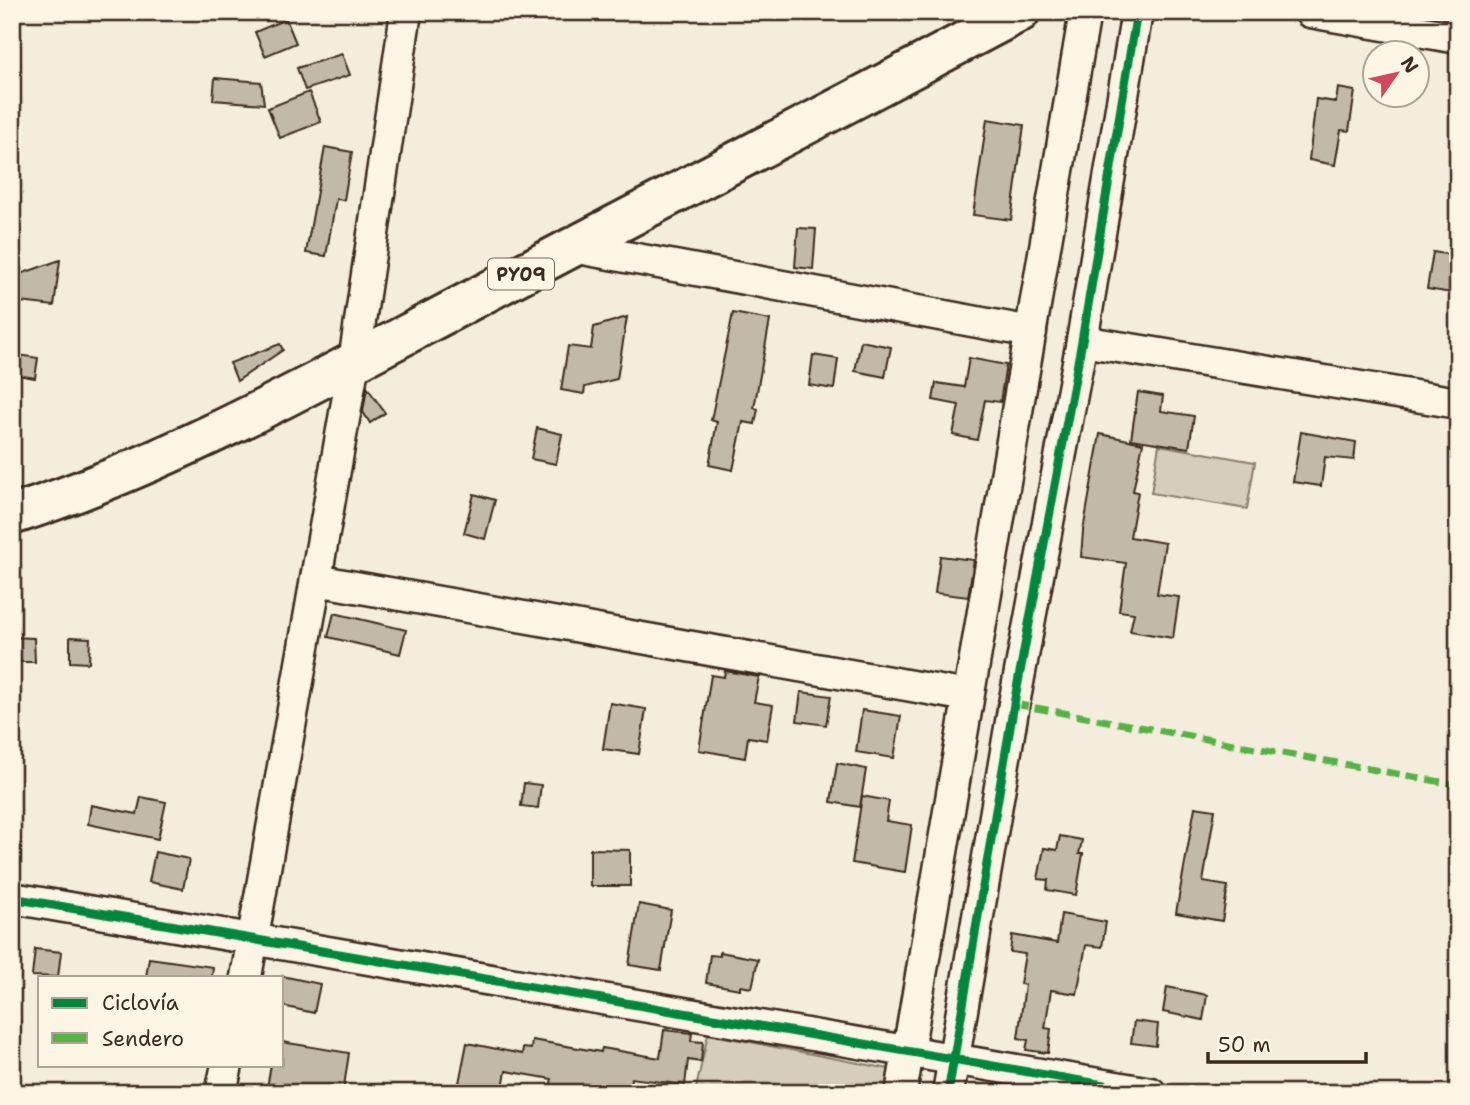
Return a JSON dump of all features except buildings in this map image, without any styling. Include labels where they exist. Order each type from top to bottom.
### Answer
[{"type":"highway","name":"PY09","points":[[12,515],[57,501],[183,448],[354,362],[1020,12]]},
{"type":"street","points":[[246,976],[354,362],[407,12]]},
{"type":"street","points":[[901,1093],[1085,12]]},
{"type":"street","points":[[948,1093],[1014,704],[1082,341],[1137,12]]},
{"type":"street","points":[[1310,12],[1458,38]]},
{"type":"street","points":[[572,247],[1031,331]]},
{"type":"street","points":[[1082,341],[1458,403]]},
{"type":"street","points":[[316,580],[968,696]]},
{"type":"street","points":[[12,898],[1151,1093]]},
{"type":"street","points":[[221,1093],[227,1066]]},
{"type":"shaded area","points":[[1159,445],[1255,462],[1247,509],[1151,493]]},
{"type":"shaded area","points":[[708,1034],[905,1072],[901,1093],[695,1093]]},
{"type":"marked path","points":[[1014,704],[1458,785]]},
{"type":"cycle path","points":[[948,1093],[1014,704],[1082,341],[1137,12]]},
{"type":"cycle path","points":[[12,898],[1151,1093]]}]
